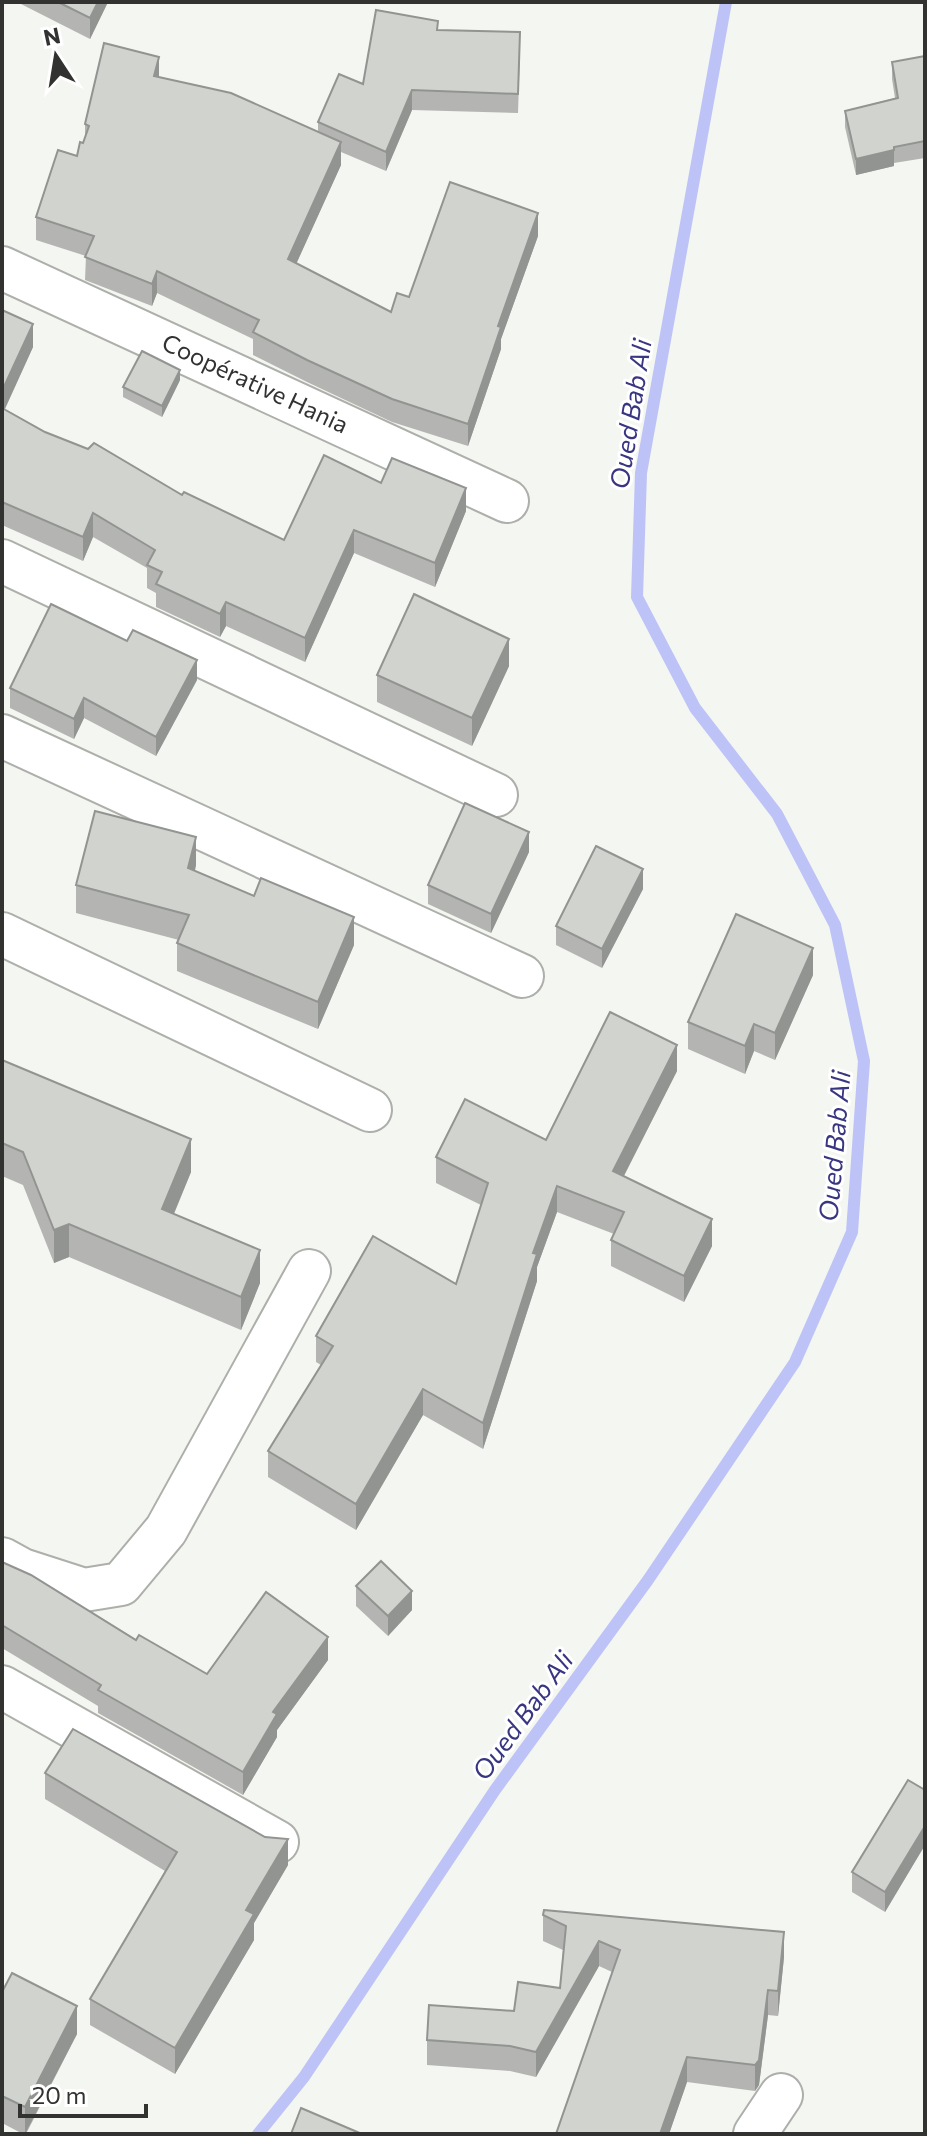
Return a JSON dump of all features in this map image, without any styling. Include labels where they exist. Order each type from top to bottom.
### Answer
[{"type":"street","name":"Coopérative Hania","points":[[2,268],[507,501]]},
{"type":"street","points":[[2,561],[496,795]]},
{"type":"street","points":[[2,736],[522,976]]},
{"type":"street","points":[[2,934],[370,1110]]},
{"type":"street","points":[[2,1559],[22,1570],[84,1590],[121,1584],[166,1530],[309,1271]]},
{"type":"street","points":[[2,1687],[277,1842]]},
{"type":"street","points":[[755,2134],[781,2095]]},
{"type":"building","points":[[58,2],[98,2],[90,18]]},
{"type":"building","points":[[376,10],[438,21],[437,30],[520,32],[518,94],[412,90],[386,152],[318,122],[339,74],[363,84]]},
{"type":"building","points":[[104,43],[159,57],[154,76],[231,93],[341,142],[288,259],[391,312],[397,293],[409,297],[450,182],[538,213],[468,424],[392,399],[307,360],[253,332],[259,320],[157,271],[152,284],[85,257],[94,236],[36,217],[58,150],[77,156],[80,142],[83,143]]},
{"type":"building","points":[[925,56],[925,141],[856,159],[845,111],[898,98],[892,62]]},
{"type":"building","points":[[2,310],[33,324],[2,391]]},
{"type":"building","points":[[142,351],[180,370],[162,406],[123,387]]},
{"type":"building","points":[[2,408],[45,432],[88,449],[94,443],[182,495],[184,492],[284,540],[324,455],[381,483],[392,458],[466,488],[435,563],[354,530],[305,638],[226,602],[220,614],[156,584],[162,572],[147,565],[155,550],[93,513],[83,537],[2,502]]},
{"type":"building","points":[[414,594],[509,639],[472,718],[377,675]]},
{"type":"building","points":[[51,604],[127,641],[133,630],[197,660],[156,737],[84,698],[74,719],[10,688]]},
{"type":"building","points":[[465,803],[529,832],[491,914],[428,885]]},
{"type":"building","points":[[95,811],[196,837],[188,868],[254,896],[261,878],[354,917],[318,1002],[177,943],[189,915],[76,885]]},
{"type":"building","points":[[596,846],[643,869],[602,949],[556,926]]},
{"type":"building","points":[[736,914],[813,948],[775,1033],[754,1024],[745,1046],[688,1022]]},
{"type":"building","points":[[610,1012],[677,1045],[613,1171],[712,1219],[684,1276],[611,1240],[624,1212],[557,1186],[533,1253],[537,1254],[483,1423],[423,1389],[356,1504],[268,1451],[333,1346],[316,1336],[373,1236],[456,1284],[488,1183],[436,1157],[465,1099],[546,1140]]},
{"type":"building","points":[[2,1060],[191,1139],[162,1209],[260,1250],[241,1297],[69,1224],[54,1230],[23,1152],[2,1143]]},
{"type":"building","points":[[381,1561],[412,1591],[388,1616],[356,1586]]},
{"type":"building","points":[[2,1562],[31,1575],[136,1640],[139,1635],[207,1674],[266,1592],[328,1637],[273,1712],[277,1714],[243,1772],[98,1690],[101,1685],[2,1625]]},
{"type":"building","points":[[73,1729],[265,1837],[288,1839],[246,1910],[254,1914],[175,2048],[90,1999],[177,1852],[45,1773]]},
{"type":"building","points":[[908,1780],[925,1790],[925,1826],[885,1892],[852,1872]]},
{"type":"building","points":[[544,1910],[784,1932],[778,1991],[768,1990],[759,2060],[755,2065],[687,2057],[660,2134],[556,2134],[620,1950],[599,1941],[536,2052],[510,2046],[427,2040],[429,2005],[514,2011],[518,1982],[560,1988],[566,1926],[543,1915]]},
{"type":"building","points":[[12,1973],[77,2006],[25,2107],[2,2096],[2,1992]]},
{"type":"building","points":[[301,2108],[362,2134],[291,2134]]},
{"type":"waterway","name":"Oued Bab Ali","points":[[258,2134],[304,2077],[495,1790],[648,1580],[795,1362],[852,1232],[864,1061],[835,925],[777,814],[695,708],[637,597],[641,473],[726,2]]}]
